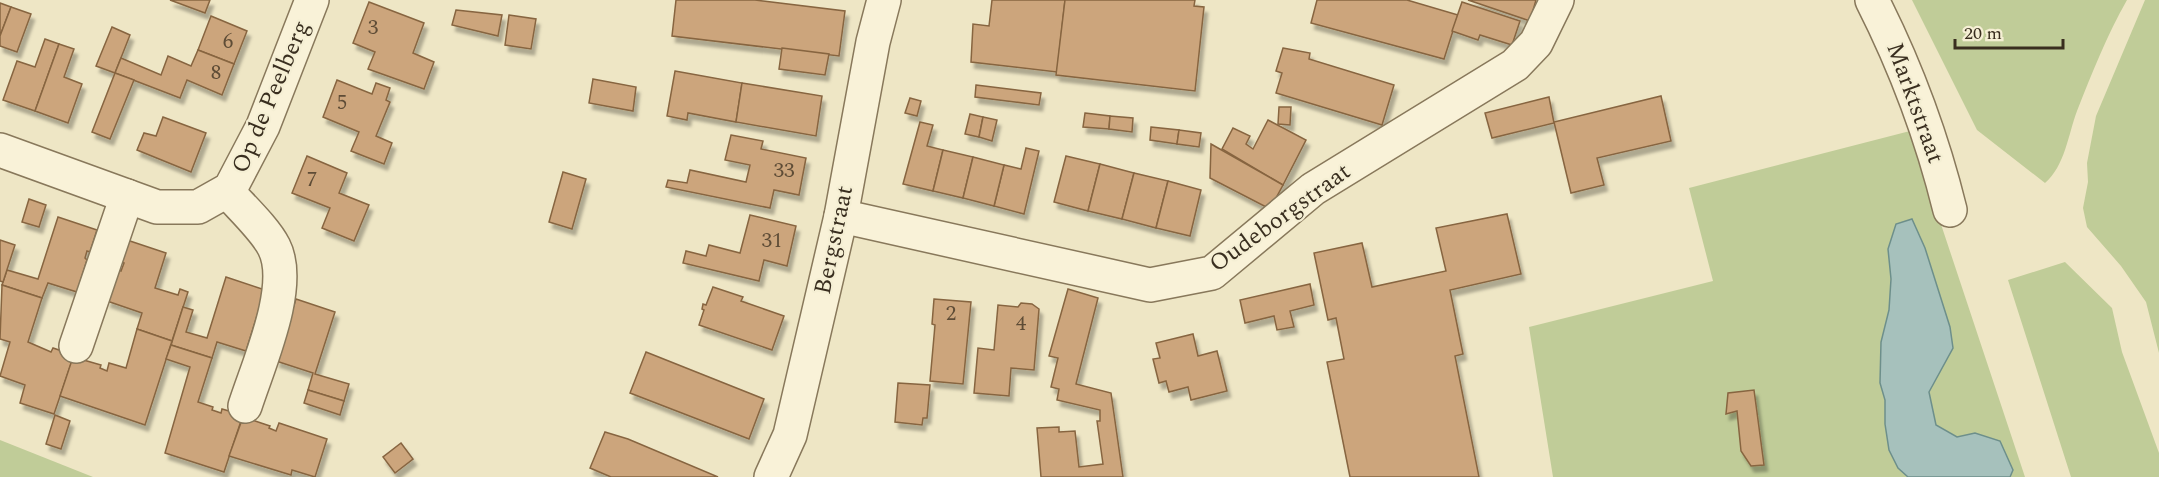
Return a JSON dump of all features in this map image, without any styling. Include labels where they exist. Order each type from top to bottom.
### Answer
[{"type":"street","name":"Op de Peelberg","points":[[0,150],[157,207],[198,207],[227,191],[263,126],[312,0]]},
{"type":"street","name":"Bergstraat","points":[[771,477],[790,435],[841,216],[873,42],[885,0]]},
{"type":"street","name":"Oudeborgstraat","points":[[841,216],[1150,285],[1212,273],[1313,189],[1515,65],[1536,43],[1557,0]]},
{"type":"street","name":"Marktstraat","points":[[1872,0],[1906,72],[1929,134],[1950,210]]},
{"type":"street","name":"Op de Peelberg","points":[[227,191],[274,246],[282,271],[280,293],[245,406]]},
{"type":"street","points":[[76,346],[127,196]]},
{"type":"green space","points":[[1912,0],[2127,0],[2094,68],[2062,159],[2045,183],[1977,130]]},
{"type":"green space","points":[[2145,0],[2159,0],[2159,353],[2146,302],[2121,266],[2087,227],[2083,208],[2088,182],[2087,163],[2096,116]]},
{"type":"green space","points":[[1910,131],[2025,477],[2010,477],[2013,469],[1975,433],[1957,437],[1936,425],[1929,392],[1953,347],[1889,249],[1891,279],[1889,310],[1881,342],[1880,383],[1885,400],[1885,424],[1898,468],[1908,477],[1553,477],[1529,327],[1713,281],[1689,188]]},
{"type":"green space","points":[[2065,262],[2112,308],[2122,352],[2159,453],[2159,477],[2071,477],[2008,280]]},
{"type":"green space","points":[[0,440],[93,477],[0,477]]},
{"type":"water","points":[[1912,219],[1925,248],[1950,327],[1953,348],[1929,392],[1936,425],[1957,437],[1975,433],[2000,441],[2013,470],[2010,477],[1908,477],[1898,468],[1889,450],[1885,424],[1885,400],[1880,383],[1881,342],[1889,310],[1891,279],[1888,249],[1896,224]]},
{"type":"building","points":[[170,0],[210,0],[205,13]]},
{"type":"building","points":[[676,0],[755,0],[845,11],[839,56],[672,36]]},
{"type":"building","points":[[992,0],[1065,0],[1057,72],[971,62],[973,24],[989,26]]},
{"type":"building","points":[[1065,0],[1195,0],[1194,6],[1204,7],[1195,91],[1056,75]]},
{"type":"building","points":[[1317,0],[1407,0],[1458,15],[1444,59],[1311,23]]},
{"type":"building","points":[[1468,0],[1536,0],[1530,21]]},
{"type":"building","points":[[369,2],[424,23],[413,53],[434,62],[424,89],[368,69],[375,52],[353,43]]},
{"type":"building","points":[[1462,2],[1520,21],[1512,45],[1480,35],[1478,40],[1452,31]]},
{"type":"building","points":[[0,3],[11,7],[0,36]]},
{"type":"building","points":[[11,7],[31,14],[17,52],[0,46],[0,36]]},
{"type":"building","points":[[456,10],[502,15],[498,36],[452,25]]},
{"type":"building","points":[[509,15],[536,19],[531,49],[505,45]]},
{"type":"building","points":[[211,16],[247,31],[234,64],[198,50]]},
{"type":"building","points":[[112,27],[130,35],[115,73],[96,66]]},
{"type":"building","points":[[45,39],[59,44],[35,111],[3,100],[17,61],[35,67]]},
{"type":"building","points":[[59,44],[74,49],[64,77],[82,84],[68,123],[35,111]]},
{"type":"building","points":[[782,48],[829,54],[825,75],[779,69]]},
{"type":"building","points":[[1283,48],[1310,53],[1309,59],[1394,85],[1382,125],[1276,93],[1282,73],[1276,71]]},
{"type":"building","points":[[198,50],[234,64],[222,95],[187,80],[180,98],[115,73],[121,58],[161,75],[168,56],[191,66]]},
{"type":"building","points":[[675,71],[742,83],[736,122],[688,113],[687,120],[667,116]]},
{"type":"building","points":[[115,73],[134,80],[110,139],[92,132]]},
{"type":"building","points":[[593,79],[636,87],[633,111],[589,103]]},
{"type":"building","points":[[337,80],[372,94],[376,83],[390,88],[386,100],[390,102],[376,136],[392,143],[384,164],[351,151],[359,132],[323,117]]},
{"type":"building","points":[[742,83],[822,96],[816,136],[736,122]]},
{"type":"building","points":[[976,85],[1041,93],[1039,105],[975,97]]},
{"type":"building","points":[[1661,96],[1671,141],[1597,158],[1604,185],[1571,193],[1554,122]]},
{"type":"building","points":[[1549,97],[1554,123],[1492,138],[1485,113]]},
{"type":"building","points":[[910,98],[921,101],[917,116],[905,113]]},
{"type":"building","points":[[1279,107],[1291,107],[1290,125],[1278,124]]},
{"type":"building","points":[[1085,113],[1110,116],[1109,129],[1083,127]]},
{"type":"building","points":[[970,114],[983,117],[979,137],[965,134]]},
{"type":"building","points":[[1110,116],[1133,118],[1132,132],[1109,129]]},
{"type":"building","points":[[163,117],[206,133],[191,172],[137,150],[144,133],[156,136]]},
{"type":"building","points":[[983,117],[997,120],[992,141],[979,137]]},
{"type":"building","points":[[1268,120],[1306,140],[1283,185],[1222,149],[1233,128],[1250,136],[1246,144],[1253,149]]},
{"type":"building","points":[[920,122],[933,125],[927,146],[943,150],[933,191],[903,184]]},
{"type":"building","points":[[1151,127],[1179,130],[1177,144],[1150,140]]},
{"type":"building","points":[[1179,130],[1201,133],[1199,147],[1177,144]]},
{"type":"building","points":[[731,135],[763,141],[761,149],[806,158],[799,195],[774,190],[770,208],[666,187],[668,180],[687,183],[690,170],[746,182],[750,165],[725,160]]},
{"type":"building","points":[[1211,144],[1283,185],[1270,209],[1210,178]]},
{"type":"building","points":[[1026,148],[1039,151],[1024,214],[994,206],[1004,165],[1021,169]]},
{"type":"building","points":[[943,150],[973,157],[963,198],[933,191]]},
{"type":"building","points":[[307,156],[347,173],[339,193],[369,205],[354,241],[322,228],[330,208],[292,193]]},
{"type":"building","points":[[1066,156],[1100,164],[1088,211],[1054,202]]},
{"type":"building","points":[[973,157],[1004,165],[994,206],[963,198]]},
{"type":"building","points":[[1100,164],[1134,173],[1122,219],[1088,211]]},
{"type":"building","points":[[563,172],[586,179],[572,229],[549,222]]},
{"type":"building","points":[[1134,173],[1168,181],[1156,228],[1122,219]]},
{"type":"building","points":[[1168,181],[1201,190],[1190,236],[1156,228]]},
{"type":"building","points":[[29,199],[46,205],[39,227],[22,222]]},
{"type":"building","points":[[1507,214],[1521,274],[1450,290],[1463,354],[1455,356],[1479,477],[1350,477],[1327,362],[1344,359],[1336,318],[1328,320],[1314,253],[1362,243],[1372,287],[1446,271],[1436,228]]},
{"type":"building","points":[[750,215],[796,226],[787,266],[764,260],[759,281],[683,263],[686,251],[706,256],[709,245],[740,253]]},
{"type":"building","points":[[58,217],[97,230],[90,252],[87,251],[85,258],[87,260],[77,292],[48,283],[42,298],[2,285],[7,270],[38,279]]},
{"type":"building","points":[[0,240],[15,245],[3,282],[0,281]]},
{"type":"building","points":[[127,240],[166,253],[155,288],[178,295],[180,289],[188,292],[172,341],[137,329],[142,313],[107,301],[118,270],[121,271],[124,263],[120,262]]},
{"type":"building","points":[[226,277],[265,290],[246,351],[217,342],[212,358],[171,345],[183,307],[193,310],[186,332],[207,338]]},
{"type":"building","points":[[1310,284],[1314,305],[1290,311],[1294,327],[1277,330],[1274,316],[1245,323],[1240,300]]},
{"type":"building","points":[[2,285],[42,298],[28,342],[51,352],[53,348],[74,355],[54,414],[20,403],[25,385],[0,376],[10,342],[0,339]]},
{"type":"building","points":[[713,287],[743,297],[741,301],[784,316],[772,350],[699,325],[704,310],[702,309],[703,304],[706,305]]},
{"type":"building","points":[[1068,289],[1098,298],[1076,384],[1111,393],[1123,477],[1041,477],[1037,428],[1059,427],[1059,432],[1075,431],[1079,467],[1103,464],[1097,421],[1100,421],[1100,410],[1057,400],[1059,389],[1051,387],[1058,358],[1049,356]]},
{"type":"building","points":[[296,299],[335,312],[315,374],[349,384],[344,401],[308,390],[313,373],[276,361]]},
{"type":"building","points":[[934,299],[971,302],[963,384],[930,381],[935,325],[932,324]]},
{"type":"building","points":[[1021,303],[1032,304],[1039,309],[1034,370],[1011,368],[1009,396],[974,393],[978,348],[994,350],[998,305],[1018,307]]},
{"type":"building","points":[[137,329],[172,341],[145,425],[60,396],[73,357],[101,365],[100,368],[107,371],[109,363],[126,368]]},
{"type":"building","points":[[1193,334],[1198,356],[1217,351],[1227,391],[1191,400],[1188,387],[1169,392],[1166,381],[1159,383],[1153,359],[1160,358],[1156,343]]},
{"type":"building","points":[[171,345],[212,358],[198,402],[213,407],[212,410],[221,413],[222,409],[243,415],[224,472],[165,453],[190,367],[166,359]]},
{"type":"building","points":[[646,352],[764,399],[749,439],[630,393]]},
{"type":"building","points":[[898,383],[930,385],[927,418],[923,418],[922,425],[895,422]]},
{"type":"building","points":[[308,390],[344,401],[340,415],[304,403]]},
{"type":"building","points":[[1754,390],[1764,465],[1751,466],[1741,451],[1737,411],[1726,414],[1728,393]]},
{"type":"building","points":[[55,415],[70,421],[61,449],[46,444]]},
{"type":"building","points":[[243,417],[270,426],[269,428],[276,431],[279,423],[327,439],[315,477],[292,470],[291,475],[229,456]]},
{"type":"building","points":[[605,432],[628,439],[718,477],[611,477],[590,468]]},
{"type":"building","points":[[401,443],[413,459],[395,473],[383,457]]}]
